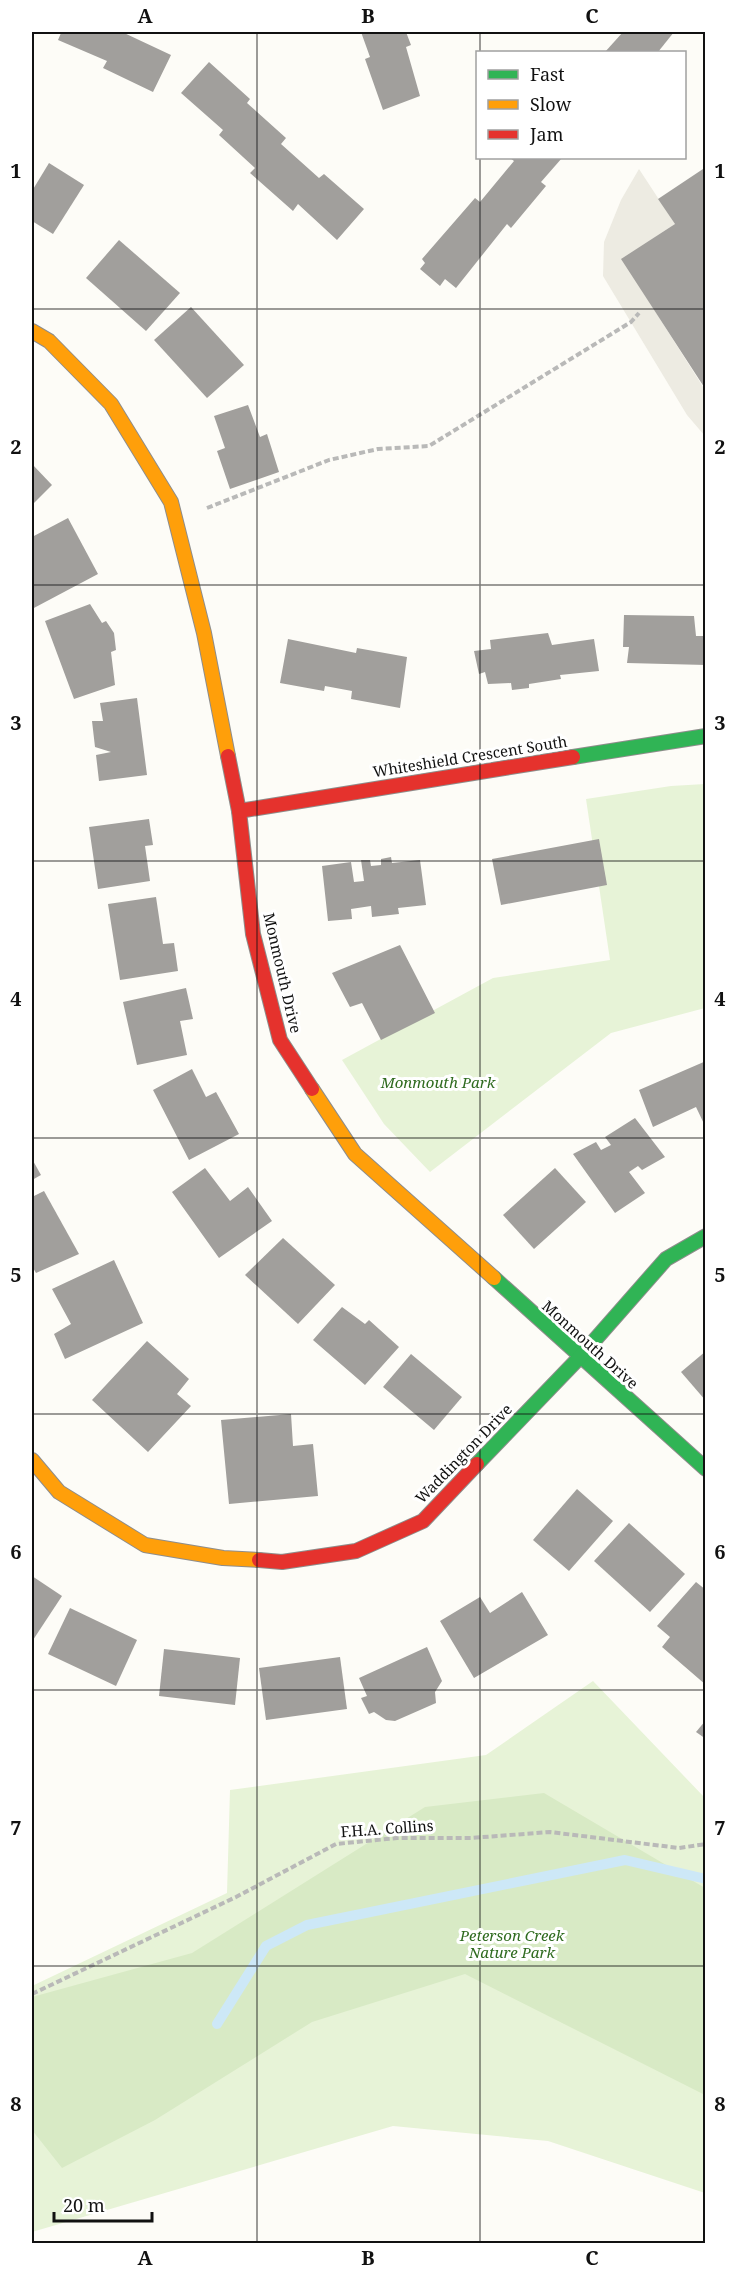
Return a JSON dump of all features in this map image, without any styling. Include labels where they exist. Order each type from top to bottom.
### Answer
[{"type":"street","name":"Monmouth Drive","points":[[32,331],[49,340],[111,404],[171,502],[204,633],[239,811],[253,934],[280,1040],[355,1154],[579,1358],[705,1468]]},
{"type":"street","name":"Whiteshield Crescent South","points":[[239,811],[705,736]]},
{"type":"street","name":"Waddington Drive","points":[[32,1460],[59,1492],[146,1545],[223,1558],[282,1562],[356,1551],[423,1521],[579,1358],[666,1259],[705,1236]]},
{"type":"path","points":[[176,520],[329,460],[378,449],[429,447],[630,322],[639,313]]},
{"type":"path","name":"F.H.A. Collins","points":[[32,1994],[236,1897],[336,1844],[397,1838],[471,1838],[550,1832],[679,1848],[705,1844]]},
{"type":"green space","name":"Monmouth Park","points":[[705,784],[705,1008],[611,1033],[430,1172],[384,1124],[342,1060],[493,978],[610,960],[586,799],[671,786]]},
{"type":"green space","name":"Peterson Creek Nature Park","points":[[593,1681],[705,1798],[705,2193],[548,2141],[393,2126],[32,2232],[32,1986],[227,1893],[230,1790],[486,1755]]},
{"type":"green space","points":[[544,1793],[705,1888],[705,2095],[465,1974],[312,2022],[155,2120],[62,2168],[32,2130],[32,1997],[192,1953],[425,1807]]},
{"type":"shaded area","points":[[639,169],[675,224],[622,259],[705,390],[705,436],[687,415],[603,276],[604,242],[621,200]]},
{"type":"building","points":[[58,32],[122,32],[171,55],[153,92],[103,68],[107,61],[58,40],[61,33]]},
{"type":"building","points":[[361,32],[406,32],[411,45],[406,47],[420,96],[383,110],[365,59],[370,57]]},
{"type":"building","points":[[623,32],[674,32],[659,51],[606,51]]},
{"type":"building","points":[[209,62],[250,99],[247,103],[286,138],[281,144],[319,178],[324,174],[364,209],[337,240],[298,204],[293,211],[250,173],[255,168],[219,135],[223,130],[181,93]]},
{"type":"building","points":[[511,159],[561,159],[541,182],[546,186],[511,228],[507,224],[456,288],[445,279],[440,286],[420,269],[425,263],[422,259],[475,198],[480,202],[514,161]]},
{"type":"building","points":[[49,163],[84,185],[53,234],[32,221],[32,191]]},
{"type":"building","points":[[706,167],[706,390],[621,259],[675,224],[658,199]]},
{"type":"building","points":[[119,240],[180,293],[146,331],[86,278]]},
{"type":"building","points":[[191,307],[244,365],[207,398],[154,340]]},
{"type":"building","points":[[248,405],[260,437],[267,434],[279,472],[230,489],[217,451],[225,448],[214,416]]},
{"type":"building","points":[[32,464],[52,485],[32,505]]},
{"type":"building","points":[[68,518],[98,574],[32,609],[32,537]]},
{"type":"building","points":[[90,604],[102,623],[106,621],[114,633],[116,650],[111,652],[115,685],[74,699],[45,621]]},
{"type":"building","points":[[624,615],[694,616],[696,636],[706,636],[706,665],[627,663],[629,647],[623,647]]},
{"type":"building","points":[[548,633],[552,645],[594,639],[599,671],[560,675],[561,679],[529,684],[529,688],[512,690],[511,683],[488,684],[485,672],[479,674],[474,651],[491,649],[490,640]]},
{"type":"building","points":[[288,639],[356,653],[357,648],[407,657],[400,708],[351,699],[352,691],[325,686],[324,691],[280,683]]},
{"type":"building","points":[[137,698],[147,775],[99,781],[96,755],[111,752],[95,747],[92,721],[103,721],[100,703]]},
{"type":"building","points":[[149,819],[153,845],[145,846],[150,881],[98,889],[89,827]]},
{"type":"building","points":[[599,839],[607,885],[501,905],[492,859]]},
{"type":"building","points":[[391,857],[392,863],[420,860],[426,905],[398,908],[399,914],[372,917],[371,906],[351,909],[352,919],[328,921],[322,866],[351,862],[354,882],[364,881],[361,860],[370,860],[371,866],[381,865],[381,859]]},
{"type":"building","points":[[156,897],[163,944],[174,943],[178,971],[120,980],[108,904]]},
{"type":"building","points":[[400,945],[435,1013],[381,1040],[362,1003],[350,1007],[332,973]]},
{"type":"building","points":[[186,988],[193,1019],[180,1021],[187,1055],[137,1065],[123,1002]]},
{"type":"building","points":[[706,1061],[706,1128],[696,1107],[653,1127],[639,1090]]},
{"type":"building","points":[[192,1069],[206,1097],[216,1092],[239,1134],[189,1160],[153,1090]]},
{"type":"building","points":[[635,1118],[665,1157],[642,1170],[638,1166],[629,1172],[645,1193],[615,1213],[573,1154],[596,1142],[601,1150],[611,1145],[605,1137]]},
{"type":"building","points":[[32,1159],[41,1175],[32,1180]]},
{"type":"building","points":[[205,1168],[230,1201],[248,1187],[272,1221],[219,1258],[172,1192]]},
{"type":"building","points":[[555,1168],[586,1202],[534,1249],[503,1215]]},
{"type":"building","points":[[44,1191],[79,1254],[36,1273],[32,1266],[32,1197]]},
{"type":"building","points":[[283,1238],[335,1285],[298,1324],[245,1275]]},
{"type":"building","points":[[114,1260],[143,1323],[65,1359],[54,1334],[71,1324],[52,1289]]},
{"type":"building","points":[[342,1307],[365,1324],[369,1320],[399,1347],[365,1385],[313,1340]]},
{"type":"building","points":[[147,1341],[189,1379],[177,1394],[191,1406],[148,1452],[92,1400]]},
{"type":"building","points":[[706,1351],[706,1401],[681,1372]]},
{"type":"building","points":[[411,1354],[462,1397],[434,1430],[383,1387]]},
{"type":"building","points":[[291,1414],[293,1446],[313,1444],[318,1496],[229,1504],[221,1420]]},
{"type":"building","points":[[577,1489],[613,1521],[569,1571],[533,1540]]},
{"type":"building","points":[[629,1523],[685,1574],[650,1612],[594,1561]]},
{"type":"building","points":[[32,1576],[62,1596],[33,1640],[32,1638]]},
{"type":"building","points":[[696,1582],[706,1590],[706,1685],[662,1647],[670,1637],[657,1626]]},
{"type":"building","points":[[522,1592],[548,1635],[474,1678],[440,1621],[480,1597],[490,1613]]},
{"type":"building","points":[[70,1608],[137,1640],[116,1686],[48,1654]]},
{"type":"building","points":[[427,1647],[442,1681],[435,1692],[436,1703],[395,1721],[386,1720],[374,1712],[369,1714],[361,1698],[367,1696],[359,1678]]},
{"type":"building","points":[[164,1649],[240,1658],[235,1705],[159,1696]]},
{"type":"building","points":[[340,1657],[347,1709],[266,1720],[259,1668]]},
{"type":"building","points":[[706,1720],[706,1739],[696,1732]]},
{"type":"waterway","points":[[217,2024],[266,1946],[307,1925],[625,1860],[706,1879]]},
{"type":"traffic: fast","points":[[573,757],[706,736]]},
{"type":"traffic: fast","points":[[477,1464],[579,1358],[666,1259],[706,1236]]},
{"type":"traffic: fast","points":[[494,1278],[706,1469]]},
{"type":"traffic: slow","points":[[32,331],[49,341],[111,404],[171,502],[204,633],[228,756]]},
{"type":"traffic: slow","points":[[312,1089],[355,1154],[494,1278]]},
{"type":"traffic: slow","points":[[32,1460],[59,1492],[145,1545],[223,1558],[259,1560]]},
{"type":"traffic: jam","points":[[228,756],[239,811],[253,934],[280,1040],[312,1089]]},
{"type":"traffic: jam","points":[[239,811],[573,757]]},
{"type":"traffic: jam","points":[[259,1560],[282,1562],[356,1551],[423,1521],[477,1464]]}]
